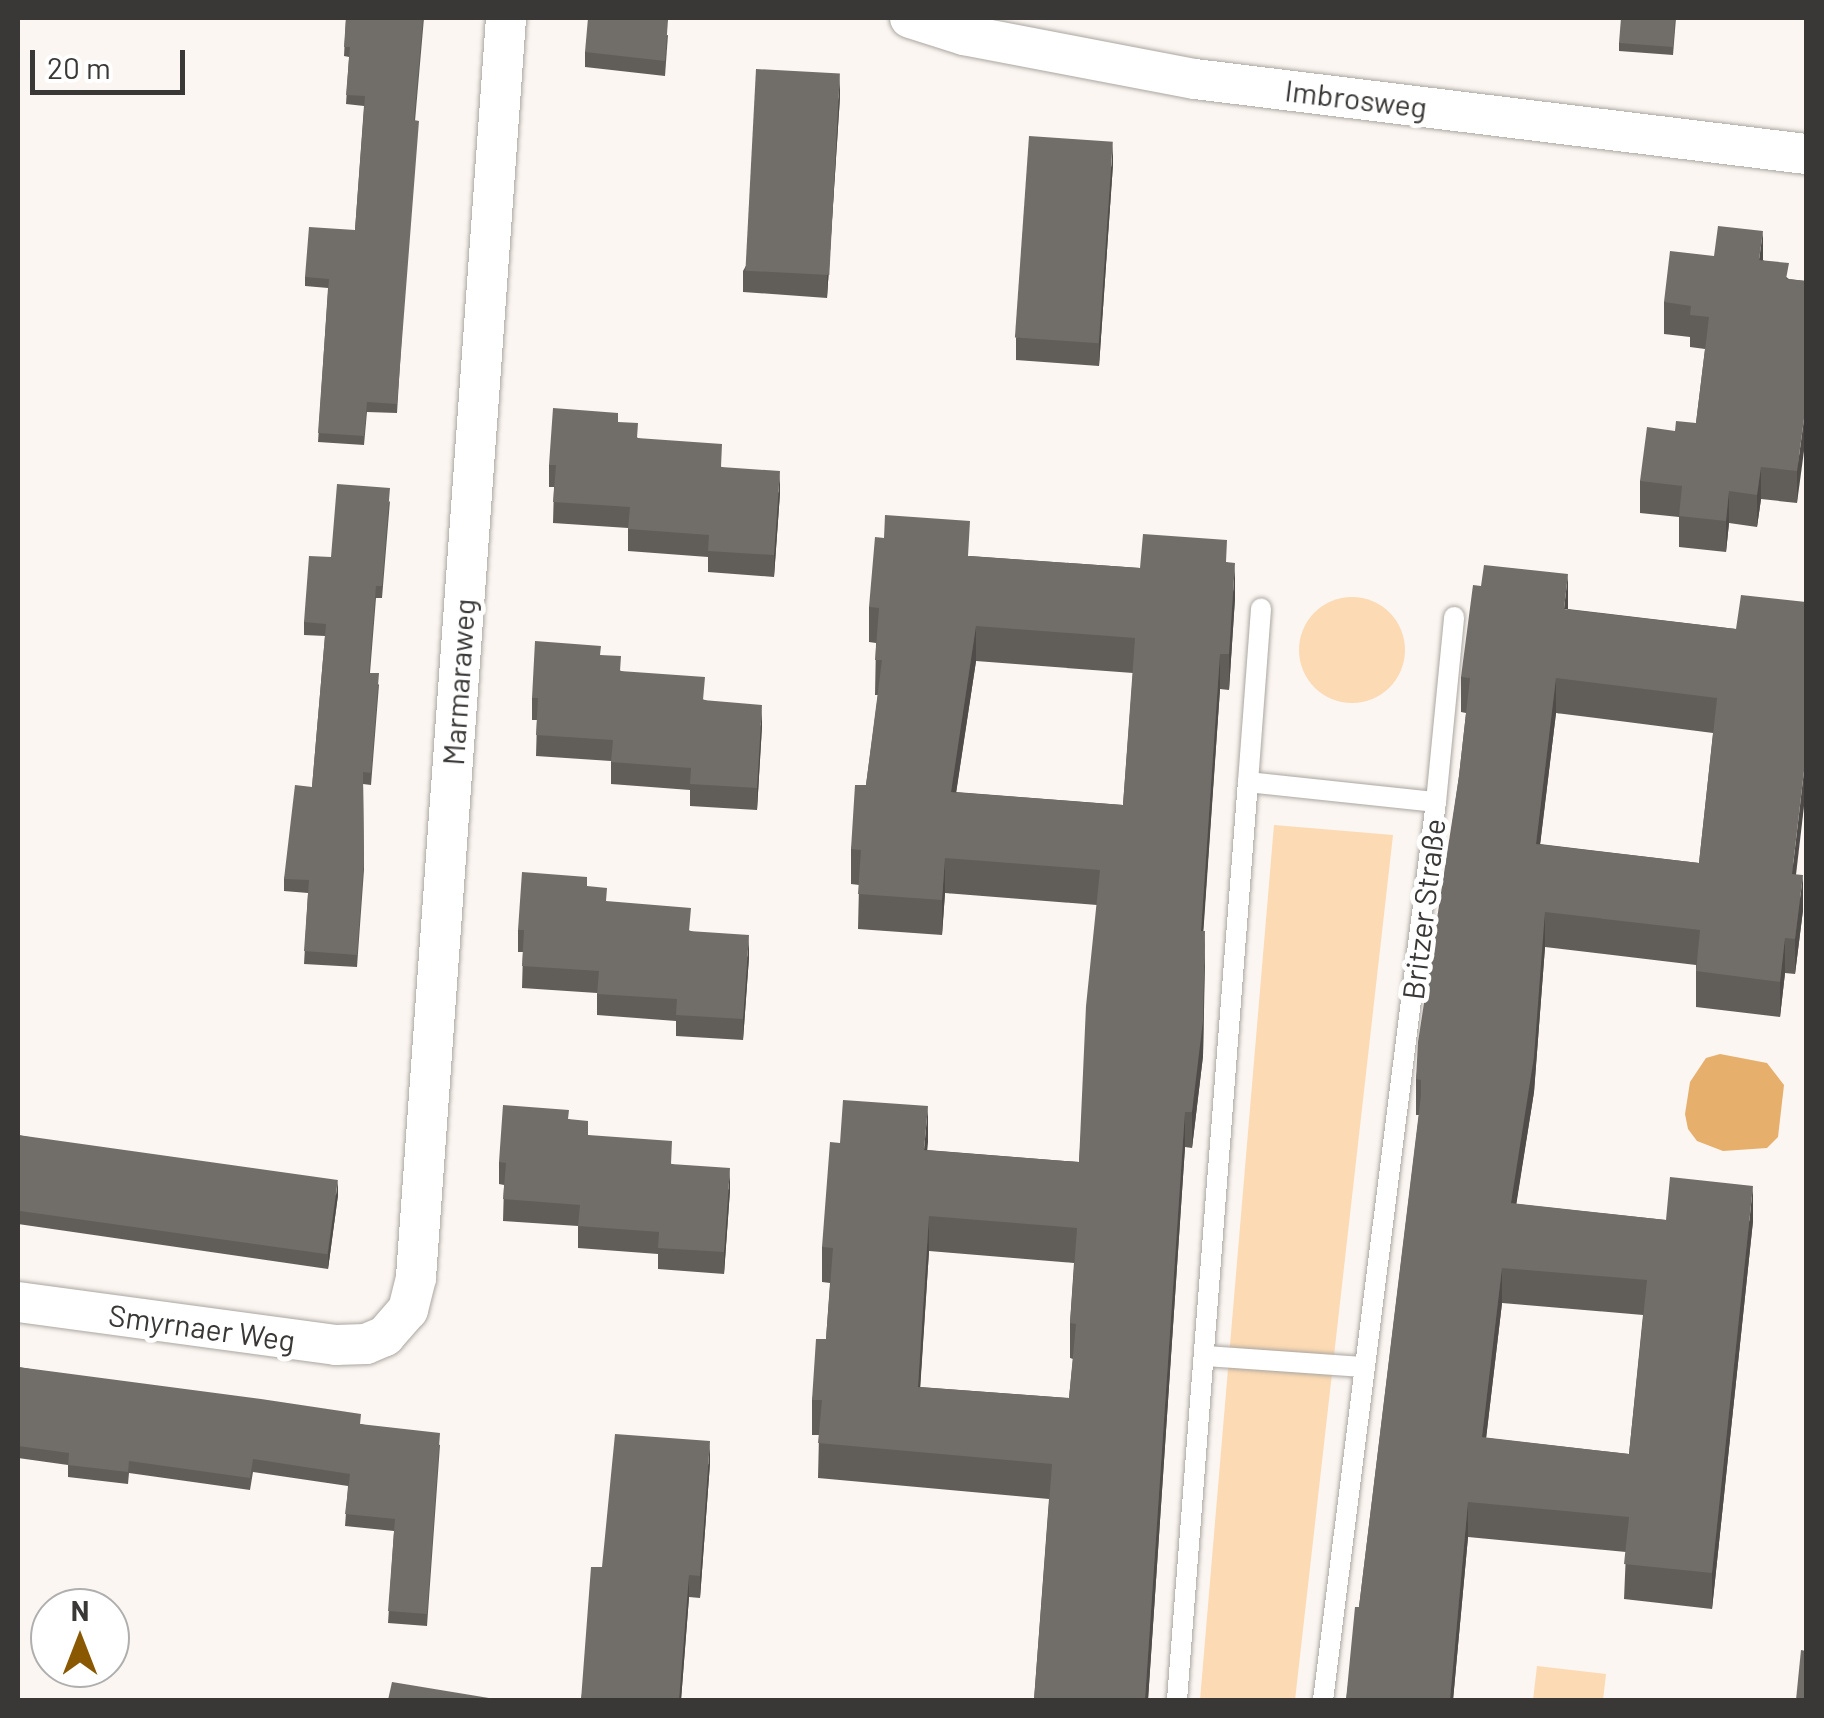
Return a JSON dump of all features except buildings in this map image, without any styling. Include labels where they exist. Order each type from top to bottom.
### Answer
[{"type":"street","name":"Marmaraweg","points":[[384,1336],[408,1310],[416,1277],[506,18]]},
{"type":"street","name":"Imbrosweg","points":[[910,18],[964,35],[1195,79],[1806,154]]},
{"type":"street","name":"Smyrnaer Weg","points":[[18,1302],[336,1346],[366,1344],[384,1336]]},
{"type":"lane","points":[[1177,1700],[1261,608]]},
{"type":"lane","points":[[1436,802],[1454,617]]},
{"type":"lane","name":"Britzer Straße","points":[[1248,782],[1436,802],[1323,1700]]},
{"type":"lane","points":[[1205,1356],[1364,1367]]},
{"type":"shaded area","points":[[1352,597],[1372,601],[1390,612],[1401,630],[1405,650],[1401,670],[1390,688],[1372,699],[1352,703],[1332,699],[1314,688],[1303,670],[1299,650],[1303,630],[1314,612],[1332,601]]},
{"type":"shaded area","points":[[1274,825],[1393,835],[1295,1700],[1200,1700]]},
{"type":"shaded area","points":[[1720,1054],[1767,1063],[1784,1085],[1778,1137],[1767,1148],[1723,1151],[1697,1141],[1688,1129],[1685,1114],[1690,1082],[1706,1058]]},
{"type":"shaded area","points":[[1537,1666],[1606,1674],[1603,1700],[1533,1700]]}]
